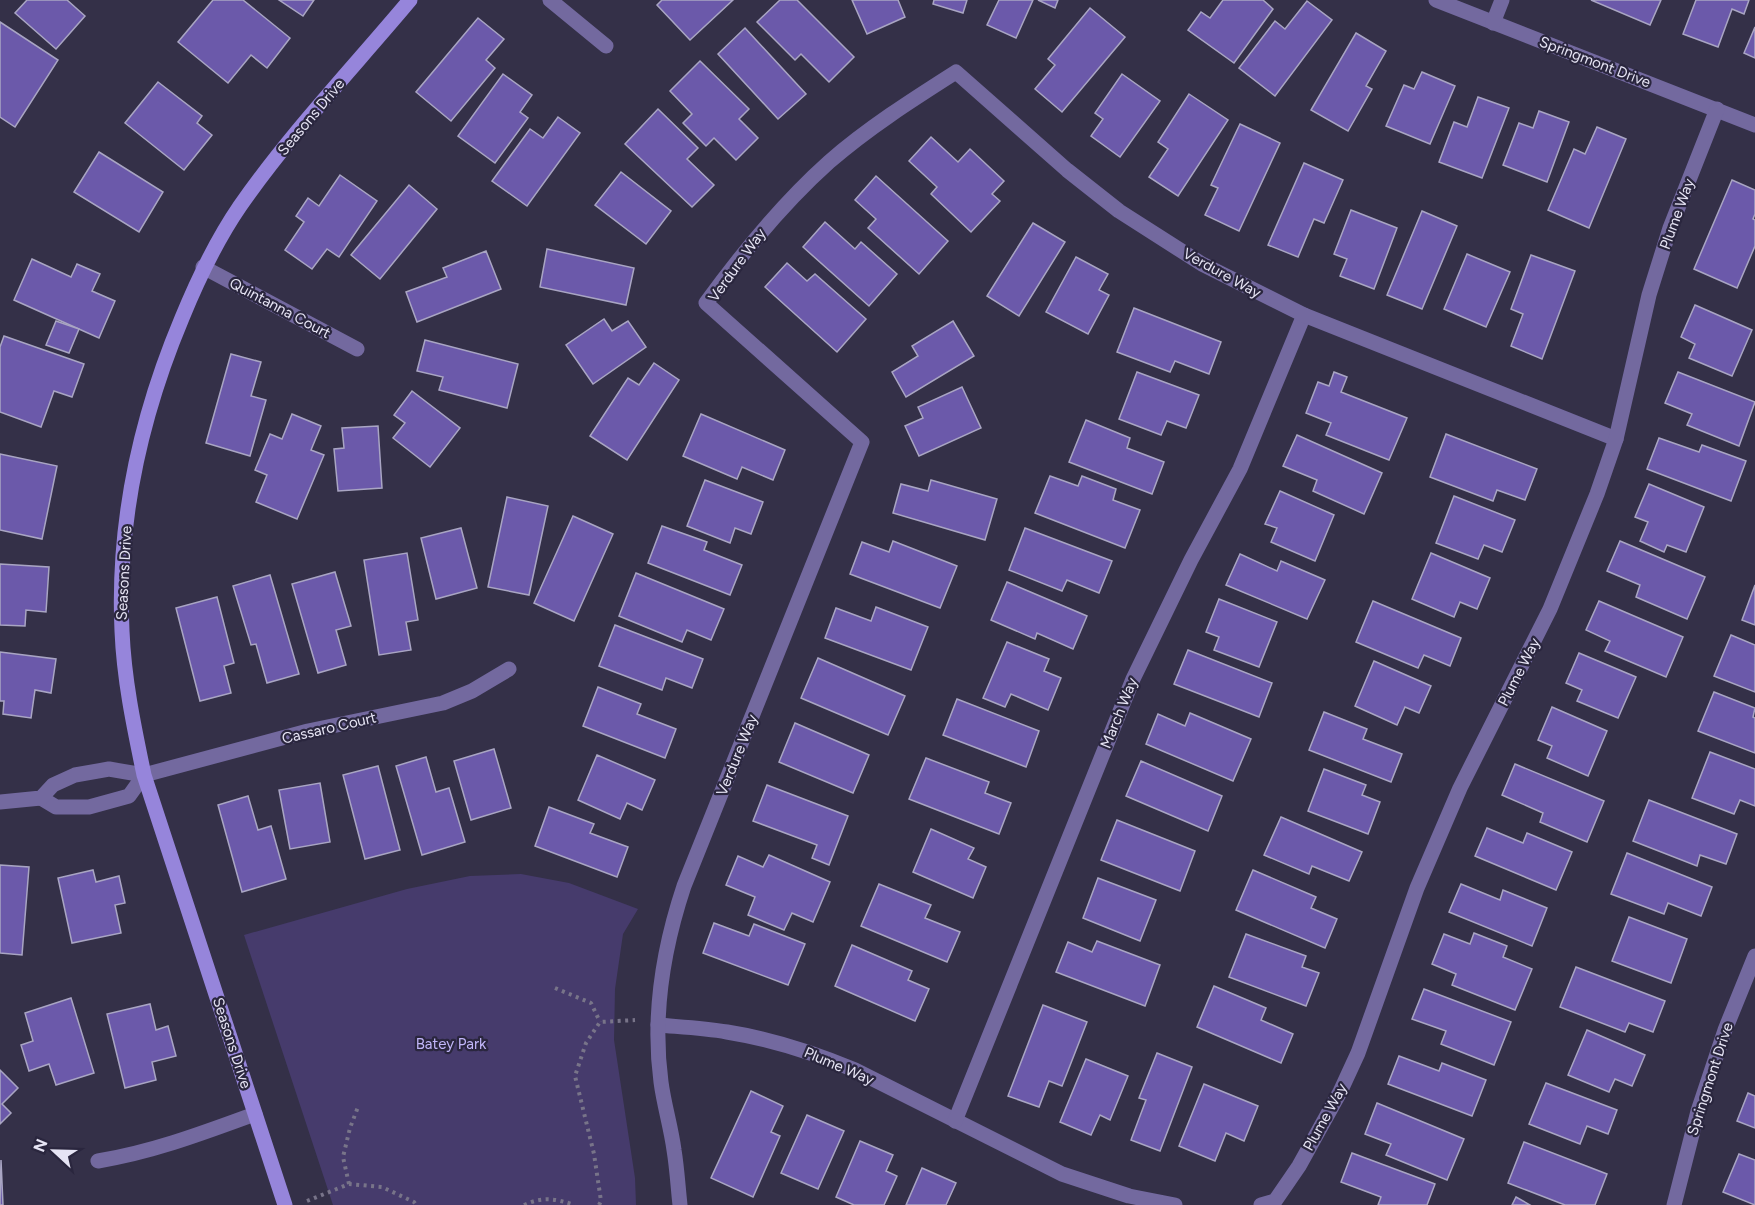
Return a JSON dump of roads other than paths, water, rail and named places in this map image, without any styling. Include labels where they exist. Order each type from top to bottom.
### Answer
[{"type":"street","name":"Seasons Drive","points":[[285,1205],[144,775],[129,702],[122,632],[122,561],[129,491],[146,418],[168,350],[203,267],[239,207],[282,150],[410,0]]},
{"type":"street","points":[[550,0],[606,46]]},
{"type":"street","name":"Springmont Drive","points":[[1436,0],[1755,125]]},
{"type":"street","points":[[1493,23],[1502,0]]},
{"type":"street","name":"Verdure Way","points":[[680,1205],[674,1149],[661,1081],[658,1022],[665,954],[673,919],[684,886],[862,442],[706,303],[750,244],[830,161],[891,114],[956,72],[1067,171],[1119,211],[1202,264],[1304,315],[1616,440]]},
{"type":"street","name":"Plume Way","points":[[1261,1205],[1275,1201],[1293,1174],[1349,1073],[1417,888],[1460,788],[1550,609],[1597,494],[1616,440],[1649,295],[1670,228],[1717,109]]},
{"type":"street","name":"Quintanna Court","points":[[203,267],[357,349]]},
{"type":"street","name":"March Way","points":[[955,1121],[1133,679],[1191,560],[1240,469],[1304,315]]},
{"type":"street","name":"Cassaro Court","points":[[144,775],[308,731],[443,703],[472,691],[509,669]]},
{"type":"street","points":[[0,802],[41,798],[56,807],[89,807],[129,796],[144,775],[110,769],[75,775],[53,785],[41,798]]},
{"type":"street","name":"Springmont Drive","points":[[1674,1205],[1698,1111],[1725,1030],[1755,956]]},
{"type":"street","name":"Plume Way","points":[[658,1022],[727,1032],[792,1047],[855,1070],[1062,1174],[1129,1196],[1175,1205]]},
{"type":"street","points":[[98,1161],[168,1146],[255,1114]]},
{"type":"park label","name":"Batey Park","points":[[451,1044]]}]
